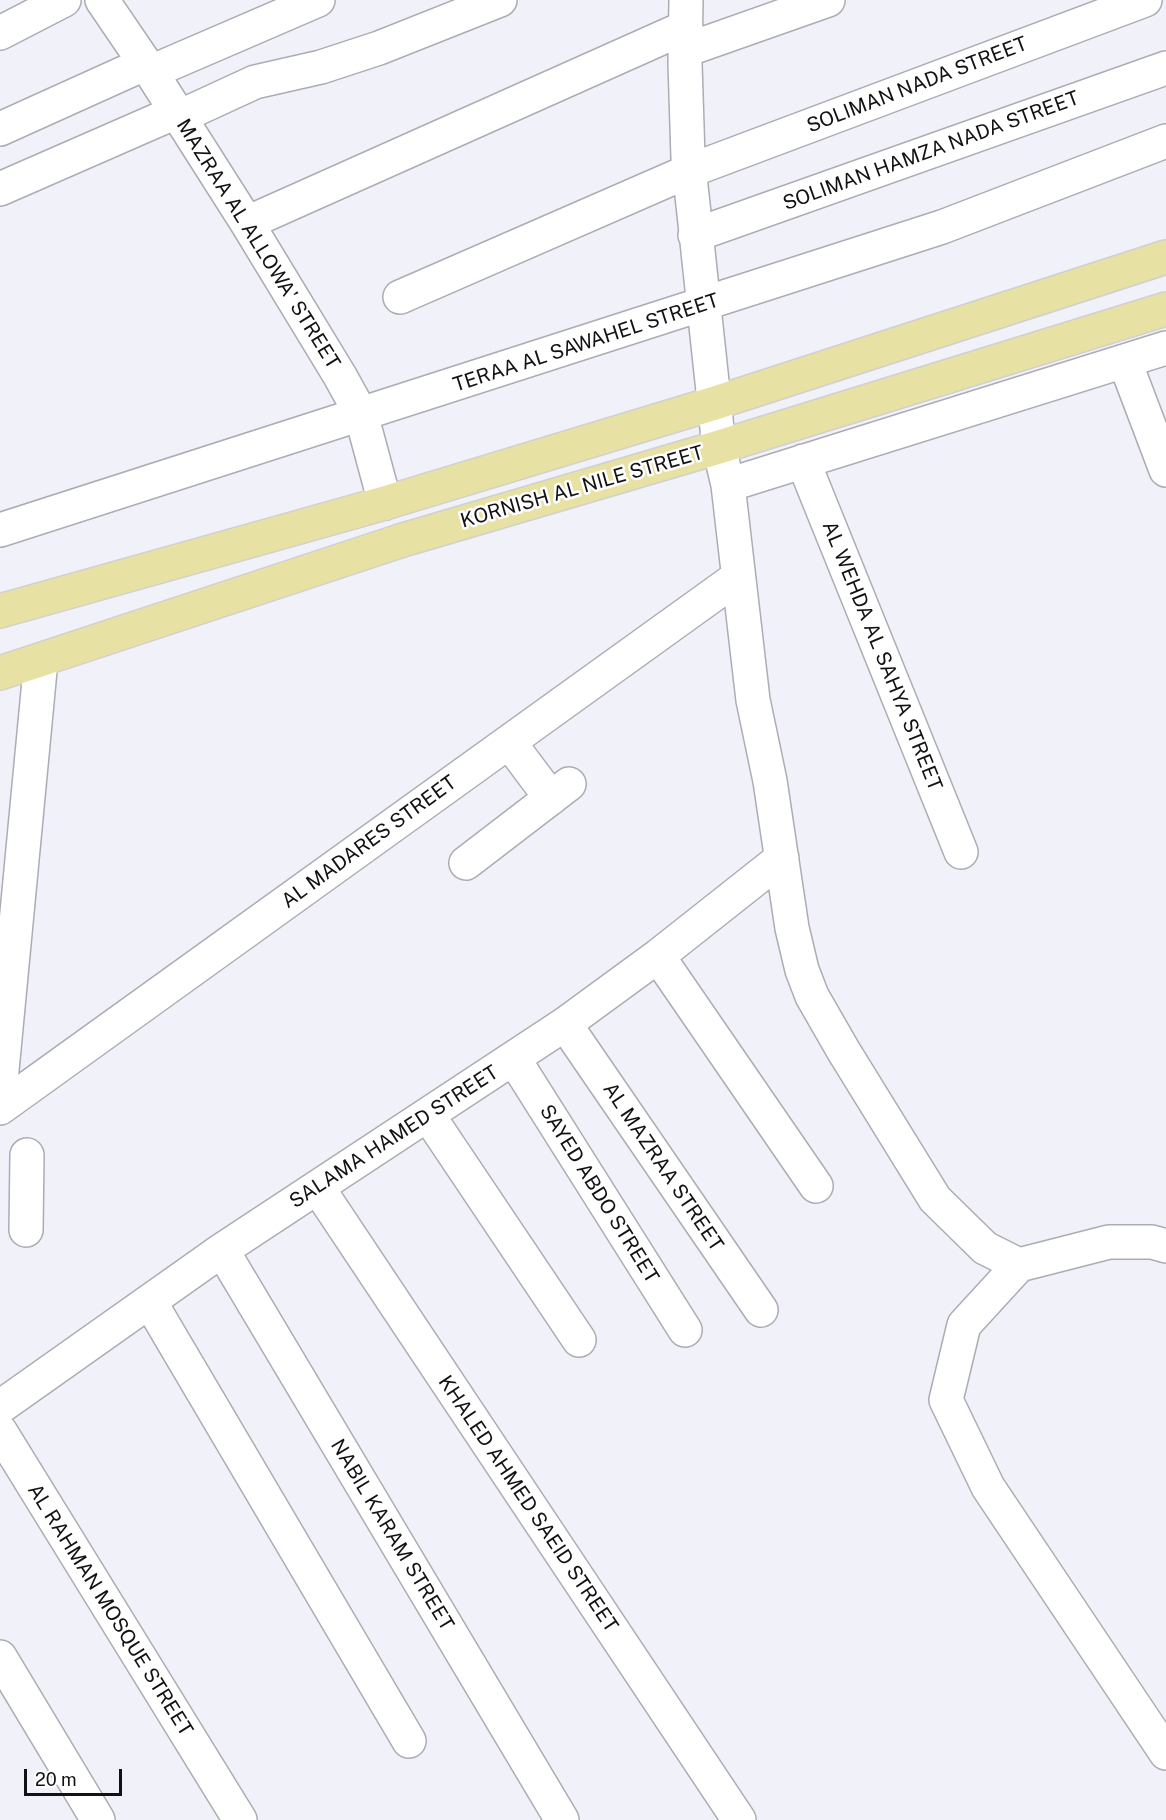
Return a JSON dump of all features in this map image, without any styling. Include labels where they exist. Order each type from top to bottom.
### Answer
[{"type":"main road","name":"KORNISH AL NILE STREET","points":[[0,611],[384,503],[715,403],[1166,257]]},
{"type":"main road","name":"KORNISH AL NILE STREET","points":[[0,673],[403,540],[719,447],[1166,309]]},
{"type":"street","points":[[0,33],[64,0]]},
{"type":"street","name":"MAZRAA AL ALLOWA' STREET","points":[[102,0],[247,223],[340,376],[361,414],[384,503]]},
{"type":"street","points":[[0,129],[318,0]]},
{"type":"street","points":[[0,189],[255,82],[321,67],[379,48],[500,0]]},
{"type":"street","points":[[247,223],[686,26],[828,0]]},
{"type":"street","name":"SOLIMAN NADA STREET","points":[[400,297],[689,171],[1145,0]]},
{"type":"street","points":[[686,26],[689,171],[719,447],[728,485],[753,700],[770,781],[792,928],[802,970],[812,996],[843,1050],[935,1199],[985,1248],[1019,1265]]},
{"type":"street","name":"SOLIMAN HAMZA NADA STREET","points":[[695,235],[1166,68]]},
{"type":"street","name":"TERAA AL SAWAHEL STREET","points":[[0,530],[942,227],[1166,141]]},
{"type":"street","points":[[728,485],[1166,348]]},
{"type":"street","points":[[1125,362],[1166,470]]},
{"type":"street","name":"AL WEHDA AL SAHYA STREET","points":[[803,461],[962,852]]},
{"type":"street","name":"AL MADARES STREET","points":[[0,1108],[738,577]]},
{"type":"street","points":[[0,1091],[41,660]]},
{"type":"street","points":[[466,863],[560,791],[508,742]]},
{"type":"street","name":"SALAMA HAMED STREET","points":[[0,1407],[222,1250],[565,1024],[658,956],[782,858]]},
{"type":"street","points":[[658,956],[816,1186]]},
{"type":"street","name":"AL MAZRAA STREET","points":[[565,1024],[761,1310]]},
{"type":"street","name":"SAYED ABDO STREET","points":[[514,1059],[685,1330]]},
{"type":"street","points":[[428,1115],[579,1340]]},
{"type":"street","points":[[18,1172],[26,1230]]},
{"type":"street","name":"KHALED AHMED SAEID STREET","points":[[318,1188],[739,1820]]},
{"type":"street","points":[[1166,1246],[1152,1242],[1109,1242],[1019,1265],[964,1325],[946,1400],[988,1487],[1166,1753]]},
{"type":"street","name":"NABIL KARAM STREET","points":[[222,1250],[562,1820]]},
{"type":"street","points":[[150,1302],[409,1741]]},
{"type":"street","name":"AL RAHMAN MOSQUE STREET","points":[[0,1431],[240,1820]]},
{"type":"street","points":[[0,1657],[98,1820]]}]
